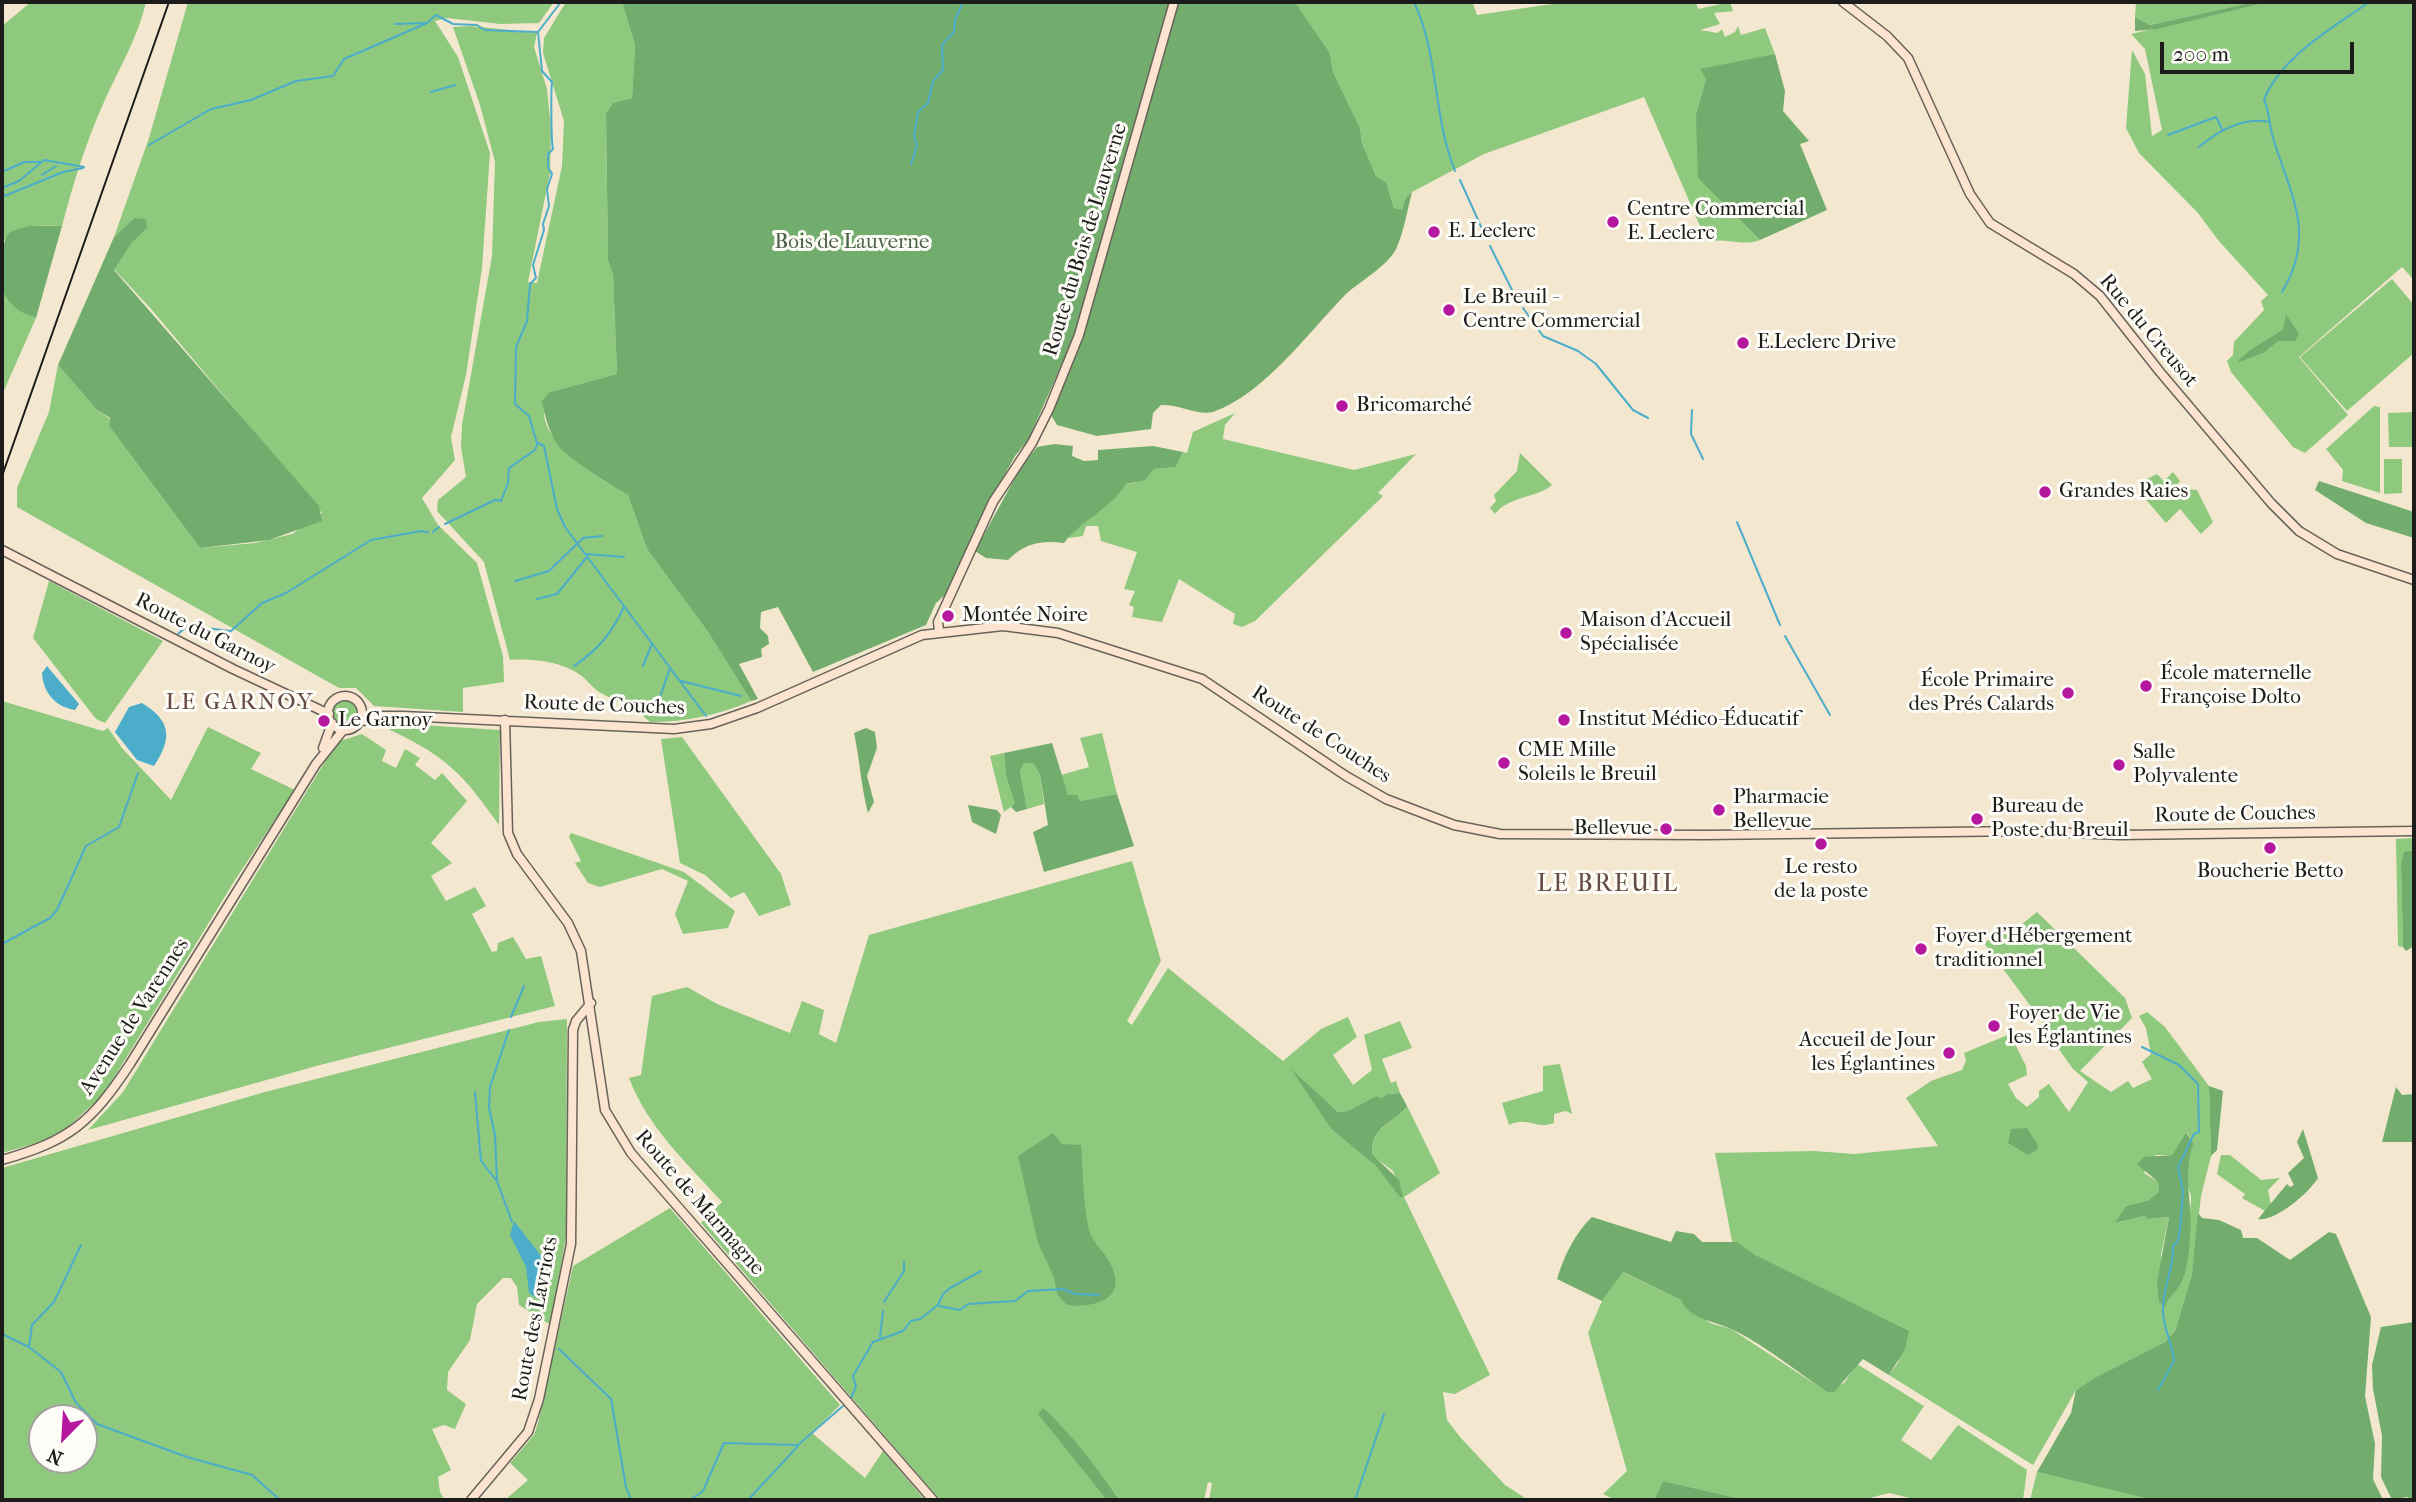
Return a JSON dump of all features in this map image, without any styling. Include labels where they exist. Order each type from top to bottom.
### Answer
[{"type":"main road","name":"Route du Bois de Lauverne","points":[[939,631],[938,622],[993,502],[1019,458],[1032,443],[1079,335],[1174,2]]},
{"type":"main road","name":"Rue du Creusot","points":[[1843,2],[1886,36],[1908,58],[1965,184],[1990,223],[2074,274],[2100,296],[2160,372],[2280,514],[2299,531],[2337,554],[2414,580]]},
{"type":"main road","name":"Route du Garnoy","points":[[2,550],[233,669],[329,714]]},
{"type":"main road","name":"Route de Couches","points":[[359,722],[380,716],[403,716],[674,729],[698,727],[757,708],[879,652],[939,631],[1003,626],[1041,629],[1176,669],[1212,684],[1346,776],[1386,799],[1436,819],[1500,834],[1705,835],[2036,831],[2121,835],[2414,831]]},
{"type":"main road","points":[[345,696],[355,699],[361,707],[359,722],[344,729],[316,764],[332,723],[329,714],[332,703],[345,696]]},
{"type":"main road","name":"Route du Garnoy","points":[[306,702],[332,703]]},
{"type":"main road","name":"Route de Couches","points":[[361,707],[403,716]]},
{"type":"main road","name":"Route de Marmagne","points":[[505,720],[509,834],[517,854],[576,938],[591,1003],[604,1101],[615,1130],[631,1153],[933,1500]]},
{"type":"main road","points":[[332,723],[344,729]]},
{"type":"main road","name":"Avenue de Varennes","points":[[2,1160],[60,1140],[101,1105],[130,1064],[316,764]]},
{"type":"main road","name":"Route des Lavriots","points":[[471,1500],[528,1432],[539,1399],[570,1244],[573,1030],[576,1021],[591,1003]]},
{"type":"green space","points":[[31,2],[146,2],[133,40],[91,132],[62,226],[21,229],[2,243],[2,26]]},
{"type":"green space","points":[[188,2],[554,2],[539,23],[500,24],[447,18],[435,21],[458,57],[490,153],[482,268],[466,375],[451,437],[455,460],[422,498],[438,525],[477,563],[503,656],[504,682],[463,688],[463,712],[374,706],[356,688],[339,688],[17,507],[17,488],[49,412],[58,365],[97,410],[110,419],[109,426],[200,548],[255,543],[292,534],[322,513],[152,310],[114,269],[131,244],[147,228],[134,218],[114,237],[149,138]]},
{"type":"green space","points":[[566,2],[622,2],[635,45],[632,98],[613,103],[606,113],[608,261],[613,275],[617,374],[550,392],[544,414],[554,438],[565,450],[591,472],[628,495],[647,549],[708,632],[751,701],[690,719],[650,722],[599,692],[583,677],[567,668],[538,661],[510,660],[484,562],[437,511],[438,500],[466,477],[461,447],[462,425],[492,256],[495,162],[480,105],[453,27],[470,26],[537,33],[534,47],[547,89],[551,129],[550,173],[528,282],[537,283],[562,166],[564,121],[543,53],[544,38]]},
{"type":"green space","name":"Bois de Lauverne","points":[[622,2],[1171,2],[1075,335],[1028,440],[1015,456],[987,506],[945,595],[936,603],[926,625],[813,672],[778,607],[761,612],[760,628],[768,636],[769,644],[761,649],[762,657],[739,664],[758,699],[751,701],[708,632],[647,549],[628,495],[589,471],[556,443],[542,401],[550,392],[617,374],[613,275],[608,261],[606,113],[613,103],[632,98],[635,45]]},
{"type":"green space","points":[[1178,2],[1295,2],[1330,53],[1333,72],[1360,128],[1362,143],[1376,176],[1386,182],[1394,208],[1402,210],[1406,197],[1412,192],[1401,236],[1392,255],[1380,268],[1345,295],[1284,361],[1250,392],[1232,404],[1207,413],[1161,405],[1153,413],[1151,429],[1097,436],[1057,425],[1051,415],[1080,341]]},
{"type":"green space","points":[[1295,2],[1505,2],[1473,4],[1477,15],[1566,2],[1696,2],[1698,9],[1730,2],[1733,11],[1714,13],[1720,24],[1700,30],[1718,33],[1722,29],[1725,37],[1735,32],[1738,26],[1741,35],[1765,28],[1775,54],[1754,59],[1706,79],[1696,114],[1722,202],[1760,240],[1747,243],[1707,242],[1644,97],[1484,154],[1412,192],[1406,197],[1402,211],[1394,208],[1386,182],[1376,176],[1362,143],[1360,128],[1333,72],[1330,53]]},
{"type":"green space","points":[[2136,2],[2254,2],[2150,25],[2135,17]]},
{"type":"green space","points":[[2254,2],[2268,2],[2157,29],[2135,31],[2135,17],[2150,25]]},
{"type":"green space","points":[[2268,2],[2414,2],[2414,280],[2402,267],[2299,357],[2348,415],[2305,453],[2293,447],[2231,372],[2227,361],[2233,355],[2234,342],[2264,310],[2261,301],[2268,295],[2218,240],[2198,213],[2139,153],[2126,128],[2132,50],[2145,74],[2152,136],[2162,130],[2145,49],[2131,34]]},
{"type":"green space","points":[[1775,54],[1785,91],[1783,111],[1809,141],[1800,144],[1827,210],[1760,240],[1698,178],[1696,114],[1706,79],[1700,69]]},
{"type":"green space","points":[[134,218],[146,219],[147,228],[131,244],[114,270],[319,506],[322,521],[269,540],[200,548],[109,426],[110,418],[97,410],[58,365],[114,237]]},
{"type":"green space","points":[[29,226],[62,226],[36,318],[11,303],[5,295],[2,281],[5,239],[8,234]]},
{"type":"green space","points":[[2,272],[11,301],[21,311],[36,318],[2,395]]},
{"type":"green space","points":[[2392,279],[2414,305],[2414,353],[2347,411],[2300,357]]},
{"type":"green space","points":[[2286,314],[2299,334],[2295,341],[2278,341],[2263,353],[2236,363],[2250,350],[2283,330]]},
{"type":"green space","points":[[2374,406],[2380,407],[2380,493],[2342,481],[2343,470],[2326,449]]},
{"type":"green space","points":[[2414,412],[2414,447],[2389,447],[2388,413]]},
{"type":"green space","points":[[1235,413],[1225,425],[1223,439],[1354,470],[1416,454],[1378,493],[1383,496],[1255,621],[1242,627],[1233,624],[1235,614],[1179,579],[1162,622],[1132,617],[1134,607],[1129,605],[1135,591],[1124,589],[1137,552],[1101,541],[1098,526],[1086,526],[1083,536],[1068,538],[1074,530],[1113,499],[1126,484],[1134,483],[1154,469],[1176,467],[1183,452],[1187,453],[1193,432]]},
{"type":"green space","points":[[1054,444],[1073,446],[1072,456],[1084,461],[1098,460],[1098,450],[1153,446],[1183,452],[1176,467],[1154,469],[1145,480],[1126,484],[1112,501],[1064,543],[1034,544],[1008,560],[986,558],[975,551],[1021,467],[1037,447]]},
{"type":"green space","points":[[1520,453],[1552,485],[1538,493],[1508,503],[1495,514],[1490,508],[1496,501],[1494,495],[1517,471]]},
{"type":"green space","points":[[2384,459],[2402,459],[2402,493],[2384,494]]},
{"type":"green space","points":[[2173,472],[2180,481],[2177,485],[2180,489],[2197,490],[2213,522],[2201,534],[2180,509],[2166,523],[2142,495],[2153,488],[2145,480],[2157,474],[2164,481]]},
{"type":"green space","points":[[2319,481],[2414,512],[2414,538],[2366,523],[2315,490]]},
{"type":"green space","points":[[49,581],[163,641],[105,723],[96,719],[33,638]]},
{"type":"green space","points":[[345,700],[354,704],[358,713],[354,722],[345,726],[336,722],[332,713],[336,704]]},
{"type":"green space","points":[[2,701],[103,731],[108,728],[122,748],[171,800],[208,727],[261,753],[251,769],[295,790],[235,880],[104,1094],[69,1126],[41,1142],[2,1153]]},
{"type":"green space","points":[[390,723],[500,730],[499,825],[452,768],[426,749],[390,730]]},
{"type":"green space","points":[[866,728],[875,732],[877,748],[867,776],[874,802],[868,813],[854,733]]},
{"type":"green space","points":[[1102,733],[1117,794],[1080,801],[1068,795],[1061,775],[1089,767],[1080,738]]},
{"type":"green space","points":[[362,734],[386,750],[382,761],[396,768],[405,749],[420,758],[415,765],[435,780],[442,773],[467,801],[431,843],[452,863],[431,876],[446,901],[475,887],[486,906],[472,914],[492,952],[497,951],[498,943],[513,937],[526,959],[541,956],[555,1006],[320,1065],[88,1130],[123,1092],[337,742]]},
{"type":"green space","points":[[682,737],[781,874],[791,905],[759,916],[744,892],[731,898],[705,875],[680,863],[661,739]]},
{"type":"green space","points":[[1052,743],[1068,795],[1077,795],[1080,801],[1117,794],[1134,846],[1044,872],[1033,832],[1048,825],[1040,775],[1033,763],[1024,763],[1020,771],[1027,809],[1016,812],[1011,807],[1015,803],[1006,776],[1004,753]]},
{"type":"green space","points":[[1004,753],[1006,776],[1016,803],[1004,812],[990,756]]},
{"type":"green space","points":[[1024,763],[1033,763],[1040,775],[1044,804],[1027,809],[1020,771]]},
{"type":"green space","points":[[968,805],[997,810],[1001,815],[996,834],[972,822]]},
{"type":"green space","points":[[571,833],[684,872],[735,911],[728,928],[683,934],[675,914],[688,881],[662,869],[600,887],[588,883],[575,863],[581,861],[569,837]]},
{"type":"green space","points":[[2414,838],[2414,850],[2411,850],[2401,864],[2403,947],[2398,946],[2396,839]]},
{"type":"green space","points":[[2414,850],[2414,946],[2406,951],[2403,947],[2401,864],[2404,852]]},
{"type":"green space","points":[[1132,861],[1161,961],[1127,1021],[1132,1025],[1168,968],[1283,1061],[1321,1029],[1348,1017],[1357,1037],[1333,1055],[1353,1085],[1372,1070],[1364,1035],[1400,1021],[1412,1048],[1382,1059],[1391,1083],[1396,1081],[1400,1093],[1387,1094],[1382,1099],[1376,1096],[1348,1111],[1338,1112],[1326,1101],[1315,1100],[1332,1130],[1376,1166],[1403,1196],[1393,1171],[1372,1155],[1375,1137],[1379,1131],[1407,1106],[1440,1173],[1404,1197],[1490,1375],[1455,1394],[1443,1392],[1447,1420],[1505,1485],[1528,1500],[1209,1500],[1212,1483],[1208,1482],[1204,1500],[940,1500],[701,1223],[722,1202],[658,1129],[629,1078],[641,1075],[652,996],[687,987],[717,1004],[790,1033],[802,1001],[824,1010],[819,1034],[836,1043],[869,935]]},
{"type":"green space","points":[[2037,912],[2125,998],[2132,1018],[2080,1071],[2111,1092],[2128,1081],[2133,1088],[2152,1079],[2142,1062],[2151,1054],[2146,1028],[2139,1016],[2147,1012],[2165,1027],[2209,1086],[2211,1156],[2201,1196],[2192,1274],[2175,1331],[2165,1342],[2076,1390],[2033,1465],[1889,1375],[1899,1361],[1732,1241],[1715,1153],[1814,1151],[1854,1154],[1938,1146],[1906,1098],[1931,1081],[1962,1070],[1966,1061],[1964,1053],[2010,1034],[2026,1066],[2027,1075],[2008,1084],[2016,1098],[2027,1107],[2039,1097],[2039,1091],[2049,1084],[2069,1112],[2088,1082],[2073,1069],[2058,1048],[2060,1046],[1984,943],[1994,936],[2011,933]],"holes":[[[2187,1133],[2194,1143],[2187,1169],[2191,1199],[2187,1252],[2182,1276],[2168,1299],[2161,1255],[2169,1217],[2147,1219],[2145,1216],[2116,1223],[2126,1206],[2149,1200],[2159,1191],[2158,1182],[2144,1173],[2156,1155],[2172,1155]]]},
{"type":"green space","points":[[567,1019],[566,1236],[551,1325],[519,1305],[517,1287],[511,1278],[503,1278],[477,1304],[470,1340],[448,1372],[447,1390],[466,1404],[455,1429],[444,1425],[432,1429],[451,1470],[438,1477],[440,1492],[445,1500],[2,1500],[2,1168],[265,1092],[539,1022]]},
{"type":"green space","points":[[1560,1064],[1572,1114],[1566,1111],[1554,1114],[1554,1123],[1548,1125],[1521,1122],[1509,1125],[1502,1103],[1543,1091],[1543,1066]]},
{"type":"green space","points":[[1291,1069],[1338,1112],[1348,1111],[1376,1096],[1382,1098],[1387,1094],[1400,1093],[1407,1106],[1379,1130],[1375,1136],[1372,1154],[1399,1180],[1403,1197],[1400,1197],[1376,1166],[1332,1130]]},
{"type":"green space","points":[[2209,1086],[2223,1091],[2217,1150],[2211,1156]]},
{"type":"green space","points":[[2396,1087],[2402,1095],[2414,1094],[2414,1142],[2382,1142]]},
{"type":"green space","points":[[2027,1128],[2038,1145],[2037,1150],[2028,1155],[2008,1143],[2011,1129]]},
{"type":"green space","points":[[2303,1129],[2318,1178],[2291,1205],[2273,1216],[2258,1219],[2287,1184],[2290,1187],[2294,1185],[2288,1173],[2304,1158],[2297,1142]]},
{"type":"green space","points":[[1053,1133],[1062,1144],[1081,1145],[1088,1226],[1092,1237],[1112,1267],[1115,1288],[1111,1295],[1096,1303],[1067,1305],[1057,1294],[1054,1277],[1038,1243],[1018,1156]]},
{"type":"green space","points":[[2186,1133],[2194,1143],[2188,1166],[2191,1226],[2188,1256],[2182,1280],[2165,1307],[2159,1302],[2157,1283],[2169,1217],[2147,1219],[2145,1216],[2115,1223],[2126,1206],[2149,1200],[2159,1191],[2158,1182],[2137,1164],[2144,1157],[2172,1155]]},
{"type":"green space","points":[[2221,1155],[2230,1155],[2261,1180],[2280,1178],[2268,1190],[2271,1205],[2265,1211],[2242,1198],[2245,1194],[2217,1174]]},
{"type":"green space","points":[[670,1208],[840,1405],[812,1433],[865,1478],[883,1451],[925,1500],[505,1500],[528,1480],[510,1463],[534,1435],[538,1423],[573,1266]]},
{"type":"green space","points":[[2198,1213],[2202,1218],[2219,1220],[2241,1230],[2243,1238],[2257,1238],[2290,1260],[2329,1232],[2336,1234],[2371,1317],[2365,1396],[2375,1444],[2373,1479],[2383,1500],[2153,1500],[2037,1472],[2071,1413],[2076,1390],[2165,1342],[2175,1331],[2192,1274]]},
{"type":"green space","points":[[1592,1217],[1671,1242],[1676,1231],[1694,1234],[1702,1242],[1737,1242],[1755,1255],[1909,1331],[1905,1349],[1889,1375],[1863,1359],[1834,1392],[1827,1392],[1754,1341],[1703,1319],[1690,1311],[1681,1300],[1623,1272],[1602,1301],[1557,1279],[1571,1245]]},
{"type":"green space","points":[[1622,1272],[1681,1300],[1710,1323],[1731,1329],[1827,1392],[1844,1383],[1857,1364],[1924,1406],[1901,1440],[1931,1460],[1958,1425],[2027,1470],[2023,1500],[1918,1500],[1889,1493],[1862,1500],[1746,1500],[1663,1481],[1654,1500],[1615,1500],[1603,1494],[1627,1471],[1588,1333],[1602,1301]]},
{"type":"green space","points":[[2414,1322],[2414,1500],[2407,1497],[2392,1500],[2381,1477],[2382,1436],[2373,1389],[2372,1365],[2381,1327]]},
{"type":"green space","points":[[1043,1408],[1074,1440],[1119,1500],[1107,1500],[1038,1414]]},
{"type":"green space","points":[[2037,1472],[2154,1500],[2030,1500]]},
{"type":"green space","points":[[1663,1481],[1746,1500],[1654,1500]]},
{"type":"water","points":[[47,666],[79,704],[75,710],[62,706],[51,698],[42,673]]},
{"type":"water","points":[[142,703],[159,717],[166,731],[164,747],[154,766],[137,760],[115,732],[129,707]]},
{"type":"water","points":[[514,1221],[552,1270],[544,1296],[537,1298],[529,1293],[526,1267],[510,1235]]},
{"type":"waterway","points":[[537,443],[529,416],[515,404],[516,347],[527,321],[530,284],[536,278],[533,265],[544,230],[543,224],[549,206],[547,189],[552,174],[548,167],[548,154],[553,149],[552,82],[542,71],[538,32],[561,2]]},
{"type":"waterway","points":[[911,164],[917,146],[914,135],[918,112],[928,103],[933,81],[943,70],[942,45],[954,32],[955,20],[963,2]]},
{"type":"waterway","points":[[1414,2],[1428,43],[1443,129],[1455,171]]},
{"type":"waterway","points":[[2282,292],[2298,252],[2299,234],[2293,199],[2272,136],[2264,99],[2272,83],[2296,56],[2369,2]]},
{"type":"waterway","points":[[149,145],[211,109],[251,100],[296,81],[333,76],[344,59],[427,23],[436,15],[453,24],[477,25],[485,30],[537,32]]},
{"type":"waterway","points":[[395,24],[426,23]]},
{"type":"waterway","points":[[431,92],[455,85]]},
{"type":"waterway","points":[[2168,135],[2216,117],[2222,129]]},
{"type":"waterway","points":[[2199,147],[2231,126],[2250,121],[2269,122]]},
{"type":"waterway","points":[[2,188],[19,181],[44,160],[84,167]]},
{"type":"waterway","points":[[2,172],[24,162],[40,162]]},
{"type":"waterway","points":[[42,175],[56,166]]},
{"type":"waterway","points":[[2,197],[63,172],[83,168]]},
{"type":"waterway","points":[[1460,180],[1483,231]]},
{"type":"waterway","points":[[1490,246],[1515,296]]},
{"type":"waterway","points":[[1523,308],[1543,336],[1578,351],[1596,364],[1633,410],[1648,418]]},
{"type":"waterway","points":[[1692,410],[1691,434],[1703,459]]},
{"type":"waterway","points":[[538,443],[544,446],[557,509],[565,527],[706,716]]},
{"type":"waterway","points":[[445,524],[495,500],[501,501],[508,483],[509,468],[535,450],[537,444]]},
{"type":"waterway","points":[[1737,522],[1780,625]]},
{"type":"waterway","points":[[433,532],[439,527]]},
{"type":"waterway","points":[[178,634],[187,626],[231,631],[262,603],[286,593],[371,540],[428,532]]},
{"type":"waterway","points":[[515,581],[549,571],[583,538],[602,536]]},
{"type":"waterway","points":[[585,554],[624,557]]},
{"type":"waterway","points":[[537,599],[557,594],[587,557]]},
{"type":"waterway","points":[[574,666],[604,640],[624,607]]},
{"type":"waterway","points":[[1785,636],[1830,715]]},
{"type":"waterway","points":[[643,666],[652,644]]},
{"type":"waterway","points":[[658,703],[670,668]]},
{"type":"waterway","points":[[681,681],[741,696]]},
{"type":"waterway","points":[[2,944],[50,918],[57,910],[86,846],[119,827],[138,773]]},
{"type":"waterway","points":[[511,1017],[524,986]]},
{"type":"waterway","points":[[509,1030],[490,1087],[489,1108],[495,1135],[497,1181],[512,1222]]},
{"type":"waterway","points":[[2142,1047],[2179,1065],[2198,1084],[2199,1132],[2194,1134],[2178,1167],[2183,1192],[2180,1229],[2178,1241],[2173,1246],[2163,1303],[2174,1361],[2158,1390]]},
{"type":"waterway","points":[[475,1092],[481,1161],[496,1180]]},
{"type":"waterway","points":[[29,1347],[32,1325],[54,1302],[81,1245]]},
{"type":"waterway","points":[[884,1302],[904,1271],[904,1262]]},
{"type":"waterway","points":[[851,1398],[856,1387],[853,1376],[873,1342],[903,1331],[911,1321],[920,1319],[938,1305],[943,1294],[950,1288],[981,1271]]},
{"type":"waterway","points":[[939,1306],[960,1310],[968,1304],[1015,1301],[1028,1291],[1063,1289],[1075,1294],[1099,1295]]},
{"type":"waterway","points":[[880,1337],[883,1311]]},
{"type":"waterway","points":[[2,1334],[29,1347],[61,1372],[76,1403],[97,1424],[187,1457],[252,1475],[280,1500]]},
{"type":"waterway","points":[[559,1349],[611,1399],[626,1487],[631,1500]]},
{"type":"waterway","points":[[690,1500],[703,1491],[724,1443],[798,1445],[843,1406]]},
{"type":"waterway","points":[[1355,1500],[1384,1414]]},
{"type":"waterway","points":[[748,1500],[798,1446]]},
{"type":"railway","points":[[2,476],[169,2]]},
{"type":"place","name":"Centre Commercial E. Leclerc","points":[[1613,222]]},
{"type":"place","name":"E. Leclerc","points":[[1434,232]]},
{"type":"place","name":"Le Breuil - Centre Commercial","points":[[1449,310]]},
{"type":"place","name":"E.Leclerc Drive","points":[[1743,343]]},
{"type":"place","name":"Bricomarché","points":[[1342,406]]},
{"type":"place","name":"Grandes Raies","points":[[2045,492]]},
{"type":"place","name":"Montée Noire","points":[[948,616]]},
{"type":"place","name":"Maison d'Accueil Spécialisée","points":[[1566,633]]},
{"type":"place","name":"École maternelle Françoise Dolto","points":[[2146,686]]},
{"type":"place","name":"École Primaire des Prés Calards","points":[[2068,693]]},
{"type":"place","name":"Institut Médico-Éducatif","points":[[1564,720]]},
{"type":"place","name":"Le Garnoy","points":[[324,721]]},
{"type":"place","name":"CME Mille Soleils le Breuil","points":[[1504,763]]},
{"type":"place","name":"Salle Polyvalente","points":[[2119,765]]},
{"type":"place","name":"Pharmacie Bellevue","points":[[1719,810]]},
{"type":"place","name":"Bureau de Poste du Breuil","points":[[1977,819]]},
{"type":"place","name":"Bellevue","points":[[1666,829]]},
{"type":"place","name":"Le resto de la poste","points":[[1821,844]]},
{"type":"place","name":"Boucherie Betto","points":[[2270,848]]},
{"type":"place","name":"Foyer d'Hébergement traditionnel","points":[[1921,949]]},
{"type":"place","name":"Foyer de Vie les Églantines","points":[[1994,1026]]},
{"type":"place","name":"Accueil de Jour les Églantines","points":[[1949,1053]]},
{"type":"district","name":"LE GARNOY","points":[[240,703]]},
{"type":"district","name":"LE BREUIL","points":[[1608,885]]}]
